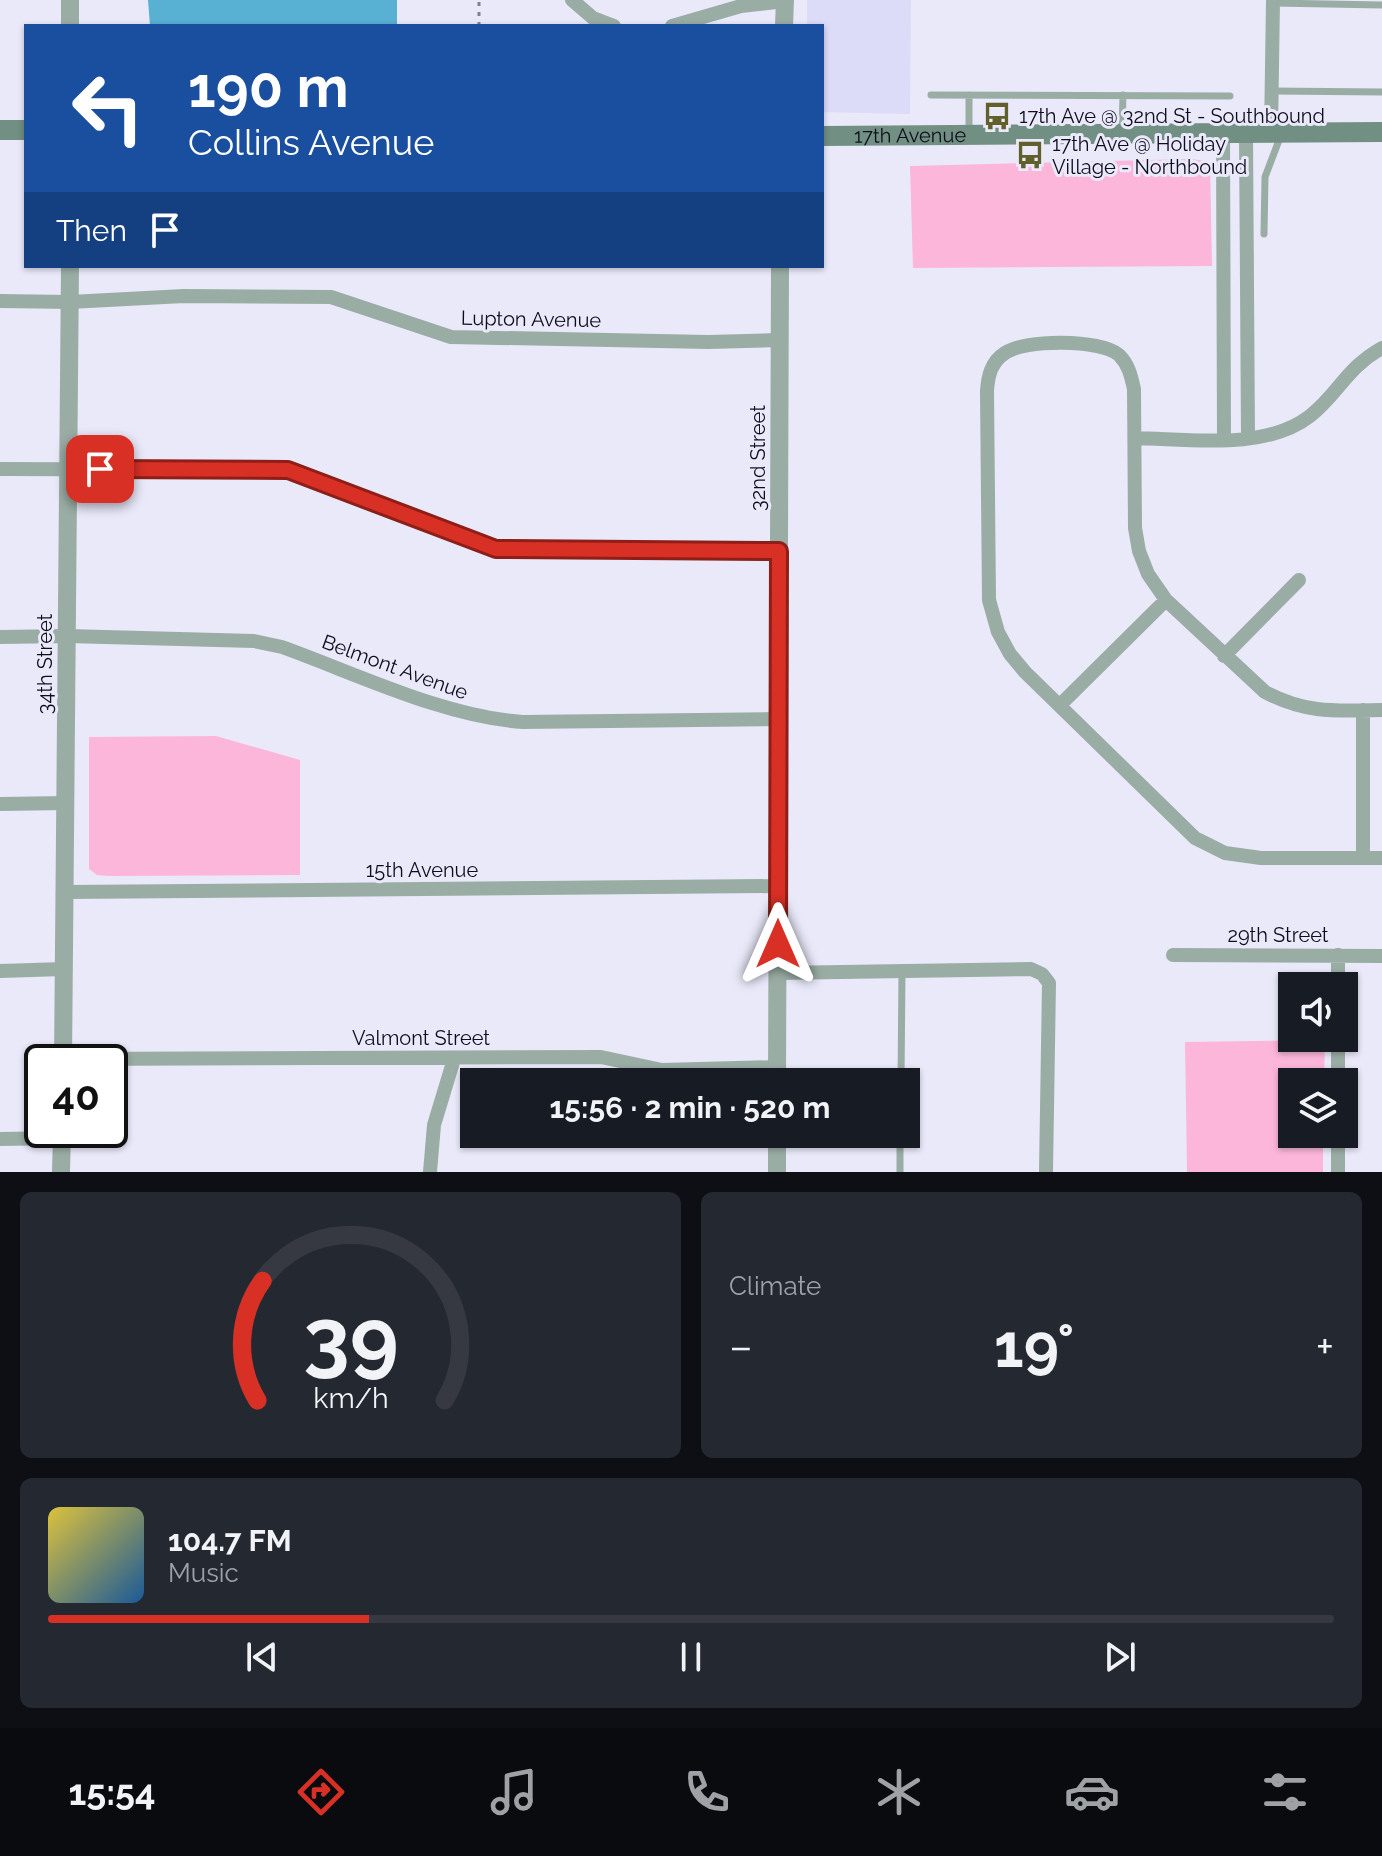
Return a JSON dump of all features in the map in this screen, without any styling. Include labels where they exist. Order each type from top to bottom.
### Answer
[{"type":"main road","points":[[0,130],[24,130]]},
{"type":"main road","name":"17th Avenue","points":[[824,136],[1382,132]]},
{"type":"street","points":[[70,0],[70,24]]},
{"type":"street","points":[[572,0],[593,18],[609,24]]},
{"type":"street","points":[[679,24],[741,6],[785,1],[784,24]]},
{"type":"street","points":[[1273,2],[1272,91],[1277,133]]},
{"type":"street","points":[[1223,133],[1224,439]]},
{"type":"street","points":[[1246,133],[1248,438]]},
{"type":"street","name":"34th Street","points":[[63,1044],[70,268]]},
{"type":"street","name":"32nd Street","points":[[777,1068],[780,268]]},
{"type":"street","name":"Lupton Avenue","points":[[0,301],[70,302],[184,296],[331,297],[451,337],[709,342],[780,340]]},
{"type":"street","points":[[1382,710],[1308,709],[1284,702],[1265,692],[1166,600],[1148,574],[1136,537],[1135,406],[1130,370],[1118,355],[1104,347],[1038,344],[1014,348],[999,357],[990,370],[986,404],[989,600],[998,632],[1010,654],[1187,831],[1213,848],[1233,855],[1261,858],[1382,858]]},
{"type":"street","points":[[1135,438],[1264,437],[1292,428],[1312,414],[1362,359],[1382,348]]},
{"type":"street","points":[[0,469],[288,470],[496,549],[779,551]]},
{"type":"street","points":[[1224,656],[1299,580]]},
{"type":"street","points":[[1061,704],[1166,600]]},
{"type":"street","name":"Belmont Avenue","points":[[0,637],[254,641],[461,713],[493,720],[779,719]]},
{"type":"street","points":[[1363,710],[1363,858]]},
{"type":"street","points":[[0,804],[66,803]]},
{"type":"street","name":"15th Avenue","points":[[66,892],[778,886]]},
{"type":"street","name":"29th Street","points":[[1173,955],[1382,956]]},
{"type":"street","points":[[1338,955],[1338,972]]},
{"type":"street","points":[[0,971],[64,969]]},
{"type":"street","points":[[778,973],[1031,969],[1042,974],[1049,983],[1046,1172]]},
{"type":"street","name":"Valmont Street","points":[[128,1061],[601,1057],[653,1068]]},
{"type":"street","points":[[430,1172],[434,1125],[454,1059]]},
{"type":"street","points":[[0,1139],[24,1137]]},
{"type":"street","points":[[61,1172],[62,1148]]},
{"type":"street","points":[[777,1148],[777,1172]]},
{"type":"street","points":[[1338,1148],[1338,1172]]},
{"type":"lane","points":[[1273,2],[1382,5]]},
{"type":"lane","points":[[1272,91],[1382,92]]},
{"type":"lane","points":[[931,95],[1230,96]]},
{"type":"lane","points":[[969,95],[969,134]]},
{"type":"lane","points":[[1122,133],[1123,95]]},
{"type":"lane","points":[[1264,234],[1265,177],[1277,133]]},
{"type":"lane","points":[[901,1068],[902,972]]},
{"type":"lane","points":[[900,1148],[900,1172]]},
{"type":"path","points":[[479,0],[479,24]]},
{"type":"shaded area","points":[[807,0],[911,0],[910,114],[824,112],[824,24],[807,24]]},
{"type":"shaded area","points":[[1192,159],[1210,162],[1212,266],[913,268],[910,166]]},
{"type":"shaded area","points":[[216,736],[300,760],[300,875],[108,876],[97,875],[89,869],[89,737]]},
{"type":"shaded area","points":[[1278,1041],[1278,1052],[1325,1052],[1324,1068],[1278,1068],[1278,1148],[1323,1148],[1323,1172],[1187,1172],[1185,1042]]},
{"type":"water","points":[[148,0],[397,0],[397,24],[150,24]]},
{"type":"place","name":"17th Ave @ 32nd St - Southbound","points":[[997,116]]},
{"type":"place","name":"17th Ave @ Holiday Village - Northbound","points":[[1030,155]]},
{"type":"route","points":[[100,469],[288,470],[496,549],[779,551],[778,944]]}]
